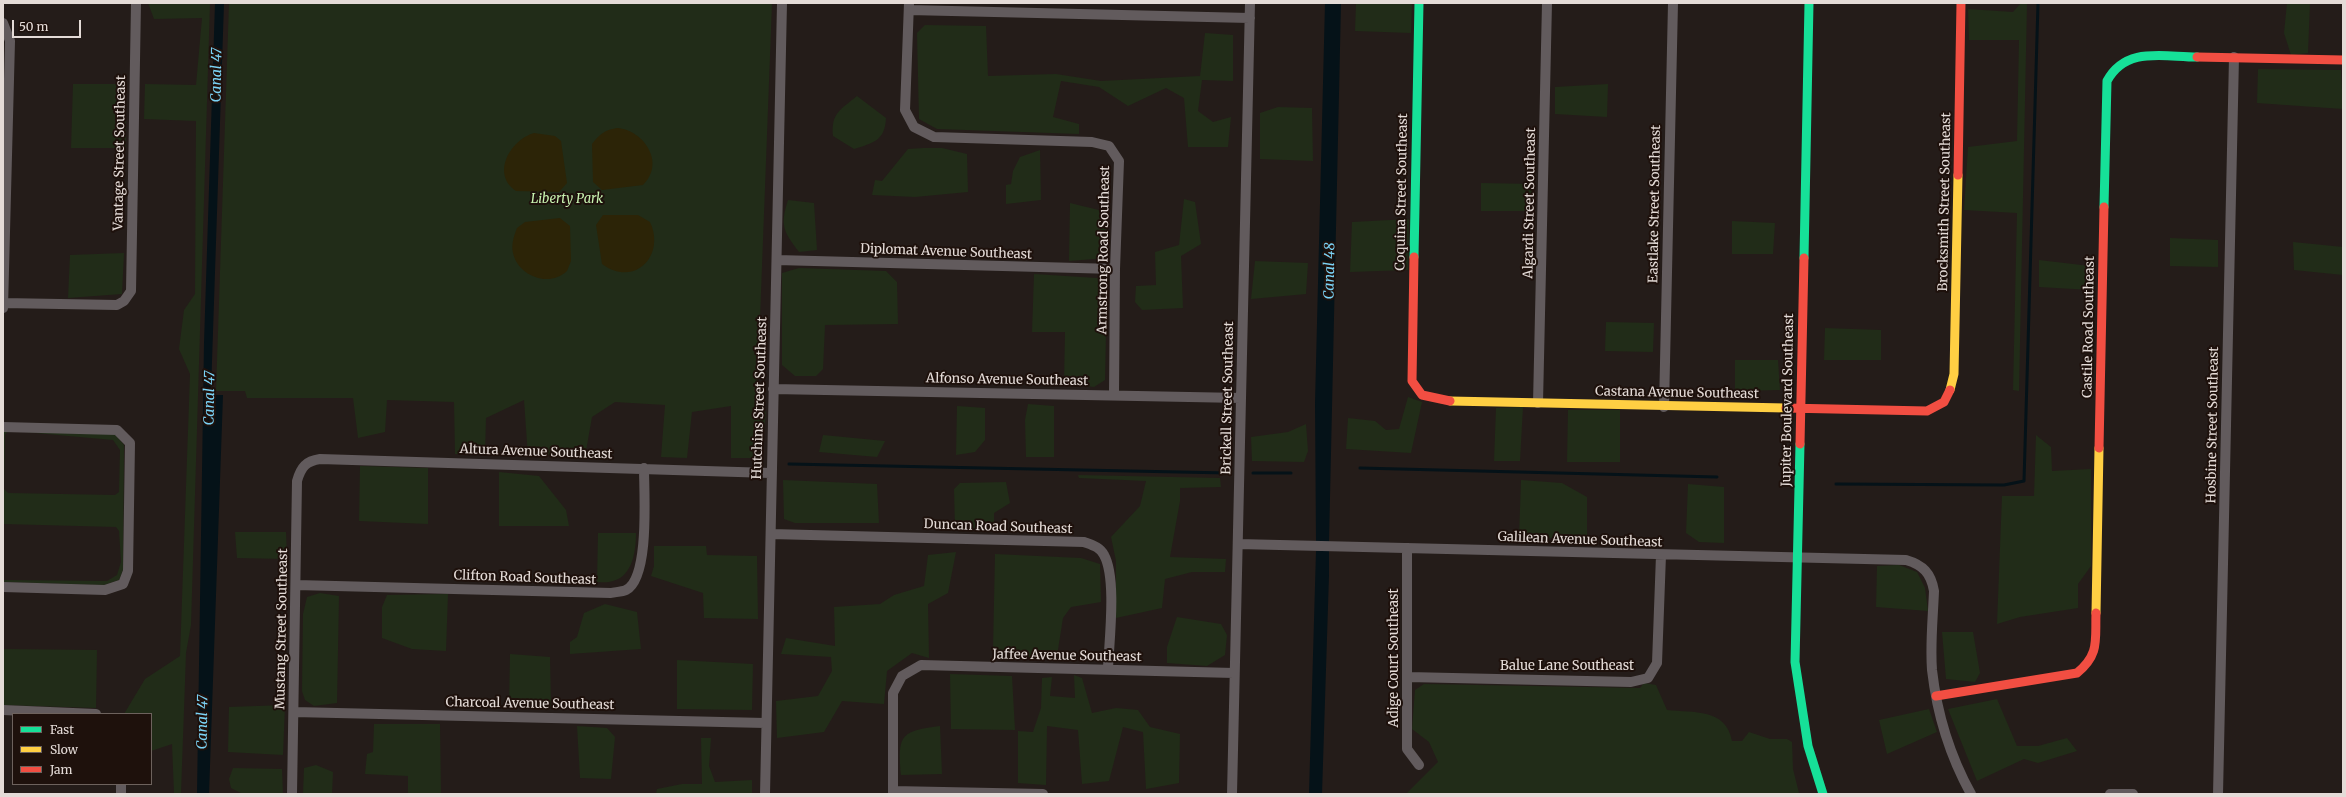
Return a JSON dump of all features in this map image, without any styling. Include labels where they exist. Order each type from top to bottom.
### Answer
[{"type":"street","name":"Vantage Street Southeast","points":[[3,303],[117,306],[124,301],[130,291],[136,3]]},
{"type":"street","name":"Hutchins Street Southeast","points":[[765,794],[765,723],[771,534],[770,473],[777,260],[782,3]]},
{"type":"street","name":"Brickell Street Southeast","points":[[1232,794],[1250,3]]},
{"type":"street","name":"Coquina Street Southeast","points":[[1412,381],[1419,3]]},
{"type":"street","name":"Algardi Street Southeast","points":[[1538,403],[1547,3]]},
{"type":"street","name":"Eastlake Street Southeast","points":[[1664,407],[1673,3]]},
{"type":"street","name":"Jupiter Boulevard Southeast","points":[[1809,3],[1795,662],[1803,722],[1814,772],[1823,794]]},
{"type":"street","name":"Brocksmith Street Southeast","points":[[1946,400],[1952,391],[1954,374],[1962,3]]},
{"type":"street","points":[[909,6],[1250,18]]},
{"type":"street","name":"Armstrong Road Southeast","points":[[909,6],[905,110],[914,127],[934,137],[1092,142],[1109,146],[1119,161],[1115,269],[1114,394]]},
{"type":"street","points":[[3,23],[10,42],[3,308]]},
{"type":"street","name":"Castile Road Southeast","points":[[1936,696],[2077,672],[2089,663],[2095,648],[2107,81],[2113,68],[2121,60],[2137,56],[2343,60]]},
{"type":"street","name":"Hosbine Street Southeast","points":[[2218,794],[2234,57]]},
{"type":"street","name":"Diplomat Avenue Southeast","points":[[777,260],[1115,269]]},
{"type":"street","name":"Castana Avenue Southeast","points":[[1412,381],[1422,395],[1445,401],[1664,407],[1927,411],[1939,408],[1946,400]]},
{"type":"street","name":"Alfonso Avenue Southeast","points":[[773,389],[1114,394],[1241,398]]},
{"type":"street","points":[[3,427],[117,430],[130,443],[128,570],[123,584],[105,590],[3,587]]},
{"type":"street","name":"Altura Avenue Southeast","points":[[303,466],[310,460],[320,459],[770,473]]},
{"type":"street","name":"Mustang Street Southeast","points":[[292,794],[298,481],[303,466]]},
{"type":"street","name":"Clifton Road Southeast","points":[[296,585],[611,593],[627,590],[637,576],[642,561],[644,468]]},
{"type":"street","name":"Duncan Road Southeast","points":[[771,534],[1084,542],[1096,546],[1104,554],[1111,579],[1108,670]]},
{"type":"street","name":"Galilean Avenue Southeast","points":[[1238,544],[1906,560],[1920,564],[1927,570],[1933,585],[1932,669],[1936,696]]},
{"type":"street","name":"Adige Court Southeast","points":[[1407,548],[1407,749],[1419,764]]},
{"type":"street","name":"Balue Lane Southeast","points":[[1408,677],[1631,682],[1648,678],[1657,663],[1661,555]]},
{"type":"street","name":"Jaffee Avenue Southeast","points":[[893,792],[893,693],[902,676],[921,665],[1234,673]]},
{"type":"street","points":[[1936,696],[1945,735],[1960,774],[1972,794]]},
{"type":"street","points":[[3,710],[73,713]]},
{"type":"street","name":"Charcoal Avenue Southeast","points":[[294,712],[765,723]]},
{"type":"street","points":[[893,792],[1043,794]]},
{"type":"street","points":[[2110,794],[2133,794]]},
{"type":"green space","points":[[148,3],[210,3],[191,625],[186,653],[181,794],[158,794],[174,793],[172,744],[152,751],[152,713],[125,713],[145,679],[180,656],[190,374],[179,349],[184,310],[195,294],[196,121],[144,119],[145,84],[196,85],[202,18],[154,19]]},
{"type":"green space","name":"Liberty Park","points":[[229,3],[772,3],[757,398],[766,413],[761,458],[731,458],[731,406],[692,412],[687,458],[661,457],[665,405],[615,402],[592,417],[586,451],[528,457],[524,400],[486,418],[485,454],[455,454],[454,402],[387,400],[385,432],[358,438],[353,398],[247,398],[245,391],[216,391]]},
{"type":"green space","points":[[1356,3],[1412,3],[1411,33],[1355,31]]},
{"type":"green space","points":[[2021,3],[2027,3],[2019,391],[2013,390],[2017,213],[1964,210],[1968,147],[2017,141],[2019,40],[1969,40],[1968,9],[2013,12]]},
{"type":"green space","points":[[2287,3],[2310,3],[2308,53],[2291,55],[2284,33]]},
{"type":"green space","points":[[925,25],[986,26],[988,76],[1056,74],[1101,81],[1200,76],[1205,33],[1233,35],[1233,81],[1202,80],[1198,111],[1213,122],[1231,117],[1228,147],[1188,147],[1184,98],[1166,88],[1128,106],[1099,87],[1061,81],[1053,117],[1079,124],[1079,134],[937,129],[919,119],[917,33]]},
{"type":"green space","points":[[2258,69],[2341,70],[2343,109],[2257,103]]},
{"type":"green space","points":[[73,84],[126,84],[126,148],[71,148]]},
{"type":"green space","points":[[1608,84],[1607,117],[1555,114],[1555,87]]},
{"type":"green space","points":[[857,96],[886,118],[883,132],[877,140],[854,149],[833,136],[833,128],[835,117],[841,109]]},
{"type":"green space","points":[[1278,107],[1312,108],[1313,161],[1260,159],[1260,113]]},
{"type":"green space","points":[[942,148],[967,154],[968,192],[915,197],[872,195],[875,180],[882,181],[908,149]]},
{"type":"green space","points":[[1040,150],[1041,200],[1006,204],[1006,185],[1011,184],[1013,171],[1020,157]]},
{"type":"green space","points":[[1481,183],[1533,184],[1533,211],[1481,211]]},
{"type":"green space","points":[[1184,199],[1195,202],[1201,244],[1181,256],[1183,308],[1142,310],[1135,302],[1136,286],[1156,285],[1155,252],[1179,245]]},
{"type":"green space","points":[[788,200],[814,203],[817,250],[799,252],[789,239],[784,228],[784,216]]},
{"type":"green space","points":[[1070,203],[1107,212],[1107,258],[1069,261]]},
{"type":"green space","points":[[1409,219],[1408,270],[1350,272],[1352,222]]},
{"type":"green space","points":[[1732,221],[1775,223],[1773,254],[1732,254]]},
{"type":"green space","points":[[2170,238],[2218,240],[2218,267],[2170,266]]},
{"type":"green space","points":[[2293,242],[2343,247],[2343,275],[2294,270]]},
{"type":"green space","points":[[124,253],[122,294],[68,298],[70,255]]},
{"type":"green space","points":[[2039,260],[2090,266],[2091,290],[2039,287]]},
{"type":"green space","points":[[1255,261],[1308,263],[1306,294],[1251,299]]},
{"type":"green space","points":[[799,268],[886,271],[897,282],[898,324],[825,325],[823,369],[816,376],[795,376],[782,365],[782,273]]},
{"type":"green space","points":[[1034,274],[1097,278],[1107,285],[1105,380],[1094,387],[1064,383],[1065,332],[1032,332]]},
{"type":"green space","points":[[1606,322],[1654,323],[1653,352],[1605,351]]},
{"type":"green space","points":[[1825,328],[1881,330],[1881,360],[1824,360]]},
{"type":"green space","points":[[1735,360],[1778,360],[1780,390],[1735,391]]},
{"type":"green space","points":[[1408,397],[1422,402],[1411,453],[1346,449],[1348,418],[1375,421],[1386,430],[1399,429]]},
{"type":"green space","points":[[1028,404],[1054,406],[1054,457],[1026,457],[1025,420]]},
{"type":"green space","points":[[957,406],[985,408],[985,440],[975,452],[956,455]]},
{"type":"green space","points":[[1523,407],[1520,461],[1494,461],[1496,408]]},
{"type":"green space","points":[[1568,410],[1620,410],[1620,462],[1567,462]]},
{"type":"green space","points":[[1306,424],[1308,451],[1304,462],[1252,461],[1251,437],[1288,432]]},
{"type":"green space","points":[[3,432],[7,432],[5,435],[4,489],[8,493],[115,495],[119,492],[120,450],[113,440],[24,432],[115,434],[124,445],[123,570],[119,580],[104,585],[3,582],[3,580],[107,581],[117,575],[121,562],[119,531],[116,527],[3,524]]},
{"type":"green space","points":[[823,435],[885,441],[877,457],[819,452]]},
{"type":"green space","points":[[2036,435],[2051,447],[2052,471],[2091,469],[2091,566],[2078,584],[2078,608],[2020,617],[1997,624],[2002,496],[2034,496]]},
{"type":"green space","points":[[360,466],[428,468],[428,524],[359,521]]},
{"type":"green space","points":[[499,472],[539,476],[566,510],[569,526],[499,526]]},
{"type":"green space","points":[[1078,475],[1220,478],[1221,487],[1180,488],[1180,501],[1170,557],[1226,559],[1225,572],[1192,572],[1165,579],[1162,608],[1116,618],[1116,561],[1111,537],[1140,506],[1146,481],[1079,478]]},
{"type":"green space","points":[[783,480],[877,484],[879,523],[795,523],[784,519]]},
{"type":"green space","points":[[1521,480],[1562,483],[1587,497],[1587,539],[1519,537]]},
{"type":"green space","points":[[1006,482],[1010,503],[994,513],[994,530],[955,529],[954,489],[960,483]]},
{"type":"green space","points":[[1688,484],[1724,487],[1724,543],[1699,542],[1686,533]]},
{"type":"green space","points":[[235,532],[286,532],[287,559],[237,558]]},
{"type":"green space","points":[[598,533],[636,533],[634,554],[629,568],[620,578],[611,582],[597,582]]},
{"type":"green space","points":[[654,546],[706,546],[707,555],[757,556],[758,619],[704,618],[703,593],[651,576],[654,566]]},
{"type":"green space","points":[[956,552],[948,593],[928,604],[929,658],[912,653],[887,671],[884,704],[842,701],[824,732],[777,738],[776,701],[818,696],[832,671],[831,657],[781,654],[786,638],[835,646],[834,607],[880,604],[894,595],[924,586],[928,555]]},
{"type":"green space","points":[[995,554],[1081,558],[1100,564],[1101,602],[1071,607],[1063,618],[1057,656],[1001,658],[993,649]]},
{"type":"green space","points":[[1899,565],[1917,572],[1925,588],[1928,611],[1876,607],[1877,566]]},
{"type":"green space","points":[[320,593],[339,596],[337,703],[314,706],[305,700],[302,691],[303,614],[307,597]]},
{"type":"green space","points":[[448,594],[446,651],[412,649],[382,638],[382,607],[387,595]]},
{"type":"green space","points":[[605,604],[637,612],[641,649],[570,654],[570,642],[577,637],[584,613]]},
{"type":"green space","points":[[1177,617],[1221,624],[1227,635],[1225,655],[1207,666],[1167,663],[1167,647]]},
{"type":"green space","points":[[1942,632],[1973,632],[1980,673],[1975,682],[1946,679]]},
{"type":"green space","points":[[3,649],[97,650],[96,708],[3,705]]},
{"type":"green space","points":[[510,654],[550,657],[551,706],[509,707]]},
{"type":"green space","points":[[677,660],[753,664],[752,710],[677,709]]},
{"type":"green space","points":[[950,674],[1012,676],[1015,730],[951,729]]},
{"type":"green space","points":[[1074,675],[1082,678],[1092,713],[1116,708],[1138,710],[1150,727],[1180,734],[1179,783],[1146,789],[1143,732],[1123,727],[1109,781],[1082,784],[1078,730],[1047,726],[1046,785],[1018,783],[1018,731],[1033,732],[1041,708],[1042,678],[1052,677],[1050,696],[1075,698]]},
{"type":"green space","points":[[1644,683],[1656,685],[1667,710],[1698,712],[1716,717],[1729,730],[1732,741],[1742,741],[1749,732],[1770,739],[1787,739],[1792,742],[1793,769],[1799,793],[1406,794],[1438,762],[1429,742],[1412,729],[1415,690],[1424,684],[1640,688]]},
{"type":"green space","points":[[1997,699],[2017,746],[2038,746],[2067,738],[2077,751],[2038,763],[2024,759],[1977,781],[1948,709]]},
{"type":"green space","points":[[285,705],[283,755],[228,752],[229,707]]},
{"type":"green space","points":[[1929,709],[1937,732],[1887,754],[1879,720]]},
{"type":"green space","points":[[374,724],[440,724],[441,794],[408,794],[408,776],[365,774],[367,754],[373,752]]},
{"type":"green space","points":[[577,726],[607,728],[615,737],[611,779],[580,778]]},
{"type":"green space","points":[[940,726],[942,774],[901,775],[900,752],[901,744],[904,738],[909,733],[916,730]]},
{"type":"green space","points":[[701,738],[711,738],[709,766],[715,782],[752,780],[752,794],[656,794],[657,789],[682,784],[702,784]]},
{"type":"green space","points":[[316,765],[333,772],[332,794],[303,794],[304,768]]},
{"type":"green space","points":[[233,768],[282,769],[283,794],[243,794],[231,788],[229,779]]},
{"type":"sand","points":[[617,128],[627,130],[636,135],[649,149],[652,158],[650,176],[643,185],[602,190],[593,182],[592,144],[602,133]]},
{"type":"sand","points":[[534,133],[555,136],[561,141],[567,183],[559,192],[516,191],[509,184],[505,176],[504,167],[511,150],[525,137]]},
{"type":"sand","points":[[603,215],[638,215],[650,222],[654,235],[654,246],[650,257],[644,265],[635,270],[625,272],[614,270],[602,264],[596,225]]},
{"type":"sand","points":[[560,218],[570,226],[571,261],[567,271],[552,279],[535,277],[521,268],[513,253],[513,243],[517,228],[525,222]]},
{"type":"water","name":"Canal 47","points":[[215,3],[224,3],[211,391],[214,395],[223,395],[209,794],[197,794],[204,343]]},
{"type":"water","name":"Canal 48","points":[[1325,3],[1341,3],[1329,542],[1316,541],[1315,403]]},
{"type":"water","points":[[1316,551],[1329,551],[1329,575],[1322,794],[1309,794]]},
{"type":"waterway","points":[[1836,484],[2004,485],[2024,481],[2038,3]]},
{"type":"waterway","points":[[789,464],[1228,473]]},
{"type":"waterway","points":[[1360,468],[1717,477]]},
{"type":"waterway","points":[[1253,473],[1291,473]]},
{"type":"traffic: fast","points":[[1414,257],[1419,3]]},
{"type":"traffic: fast","points":[[1804,258],[1809,3]]},
{"type":"traffic: fast","points":[[2104,207],[2107,81],[2115,70],[2124,62],[2135,58],[2159,55],[2197,57]]},
{"type":"traffic: fast","points":[[1800,444],[1795,662],[1808,746],[1823,794]]},
{"type":"traffic: slow","points":[[1950,390],[1954,374],[1958,175]]},
{"type":"traffic: slow","points":[[1450,401],[1786,408]]},
{"type":"traffic: slow","points":[[2096,613],[2099,448]]},
{"type":"traffic: jam","points":[[1958,175],[1961,3]]},
{"type":"traffic: jam","points":[[2197,57],[2343,60]]},
{"type":"traffic: jam","points":[[2099,448],[2104,207]]},
{"type":"traffic: jam","points":[[1414,257],[1412,381],[1422,395],[1450,401]]},
{"type":"traffic: jam","points":[[1800,444],[1804,258]]},
{"type":"traffic: jam","points":[[1786,408],[1927,411],[1944,402],[1950,390]]},
{"type":"traffic: jam","points":[[1936,696],[2077,673],[2090,659],[2093,653],[2096,639],[2096,613]]}]
